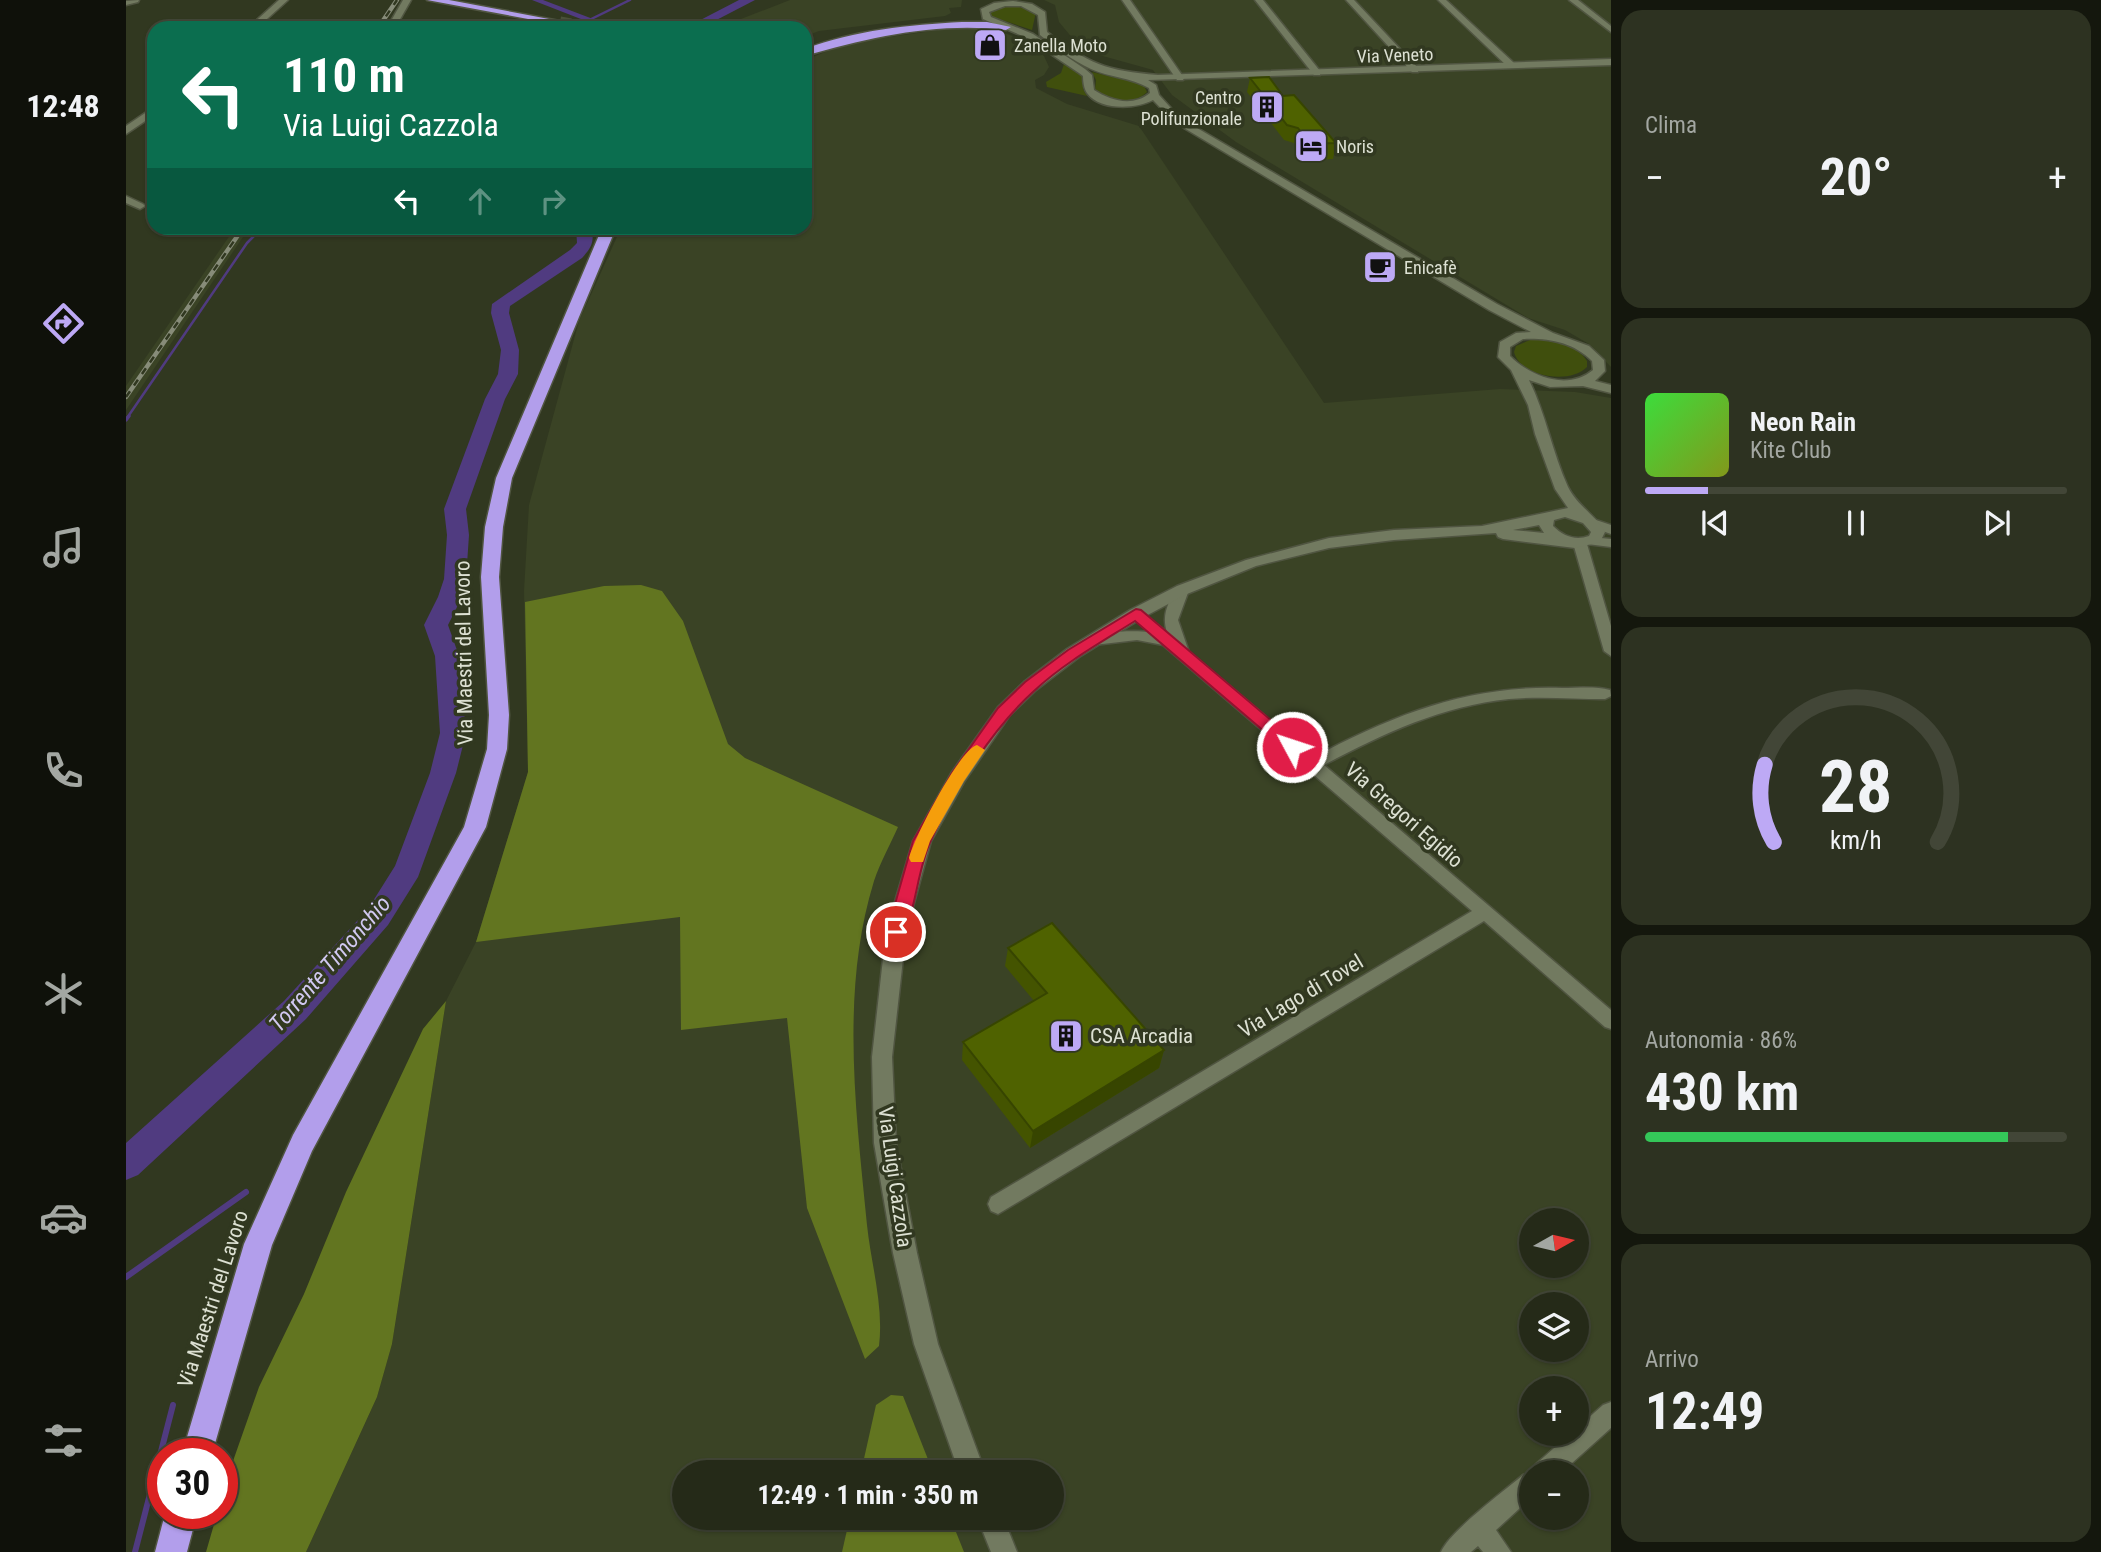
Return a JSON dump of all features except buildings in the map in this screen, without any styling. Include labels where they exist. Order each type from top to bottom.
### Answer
[{"type":"highway","points":[[432,0],[549,21]]},
{"type":"highway","points":[[812,51],[845,40],[950,23],[986,6]]},
{"type":"highway","points":[[812,40],[950,23]]},
{"type":"highway","points":[[812,40],[950,23],[980,23],[1006,27]]},
{"type":"highway","name":"Via Maestri del Lavoro","points":[[201,1438],[223,1354],[257,1244],[290,1169],[475,827],[497,749],[499,715],[490,577],[494,527],[505,478],[606,235]]},
{"type":"highway","points":[[171,1552],[177,1529]]},
{"type":"main road","points":[[266,21],[284,0]]},
{"type":"main road","points":[[1009,0],[1040,12],[1042,32],[1073,56],[1104,71],[1136,77],[1149,83],[1177,120]]},
{"type":"main road","points":[[1020,4],[986,6],[985,18],[1030,36],[1084,72],[1089,89],[1096,96],[1177,120],[1493,307],[1549,336],[1584,348],[1605,370],[1583,382],[1565,384],[1539,380],[1517,370]]},
{"type":"main road","name":"Via Veneto","points":[[1136,77],[1180,78],[1611,62]]},
{"type":"main road","name":"Via Veneto","points":[[1123,104],[1143,102],[1180,78]]},
{"type":"main road","points":[[126,131],[147,115]]},
{"type":"main road","points":[[1493,307],[1509,341]]},
{"type":"main road","points":[[1549,336],[1520,336],[1509,341],[1503,351],[1504,357],[1517,370],[1535,405],[1542,434],[1562,489],[1598,532],[1586,542]]},
{"type":"main road","points":[[1583,382],[1611,389]]},
{"type":"main road","points":[[1535,405],[1543,394],[1565,384]]},
{"type":"main road","points":[[1560,539],[1548,531],[1545,522],[1552,515],[1562,489]]},
{"type":"main road","points":[[1552,515],[1587,520]]},
{"type":"main road","name":"Via Luigi Cazzola","points":[[968,1460],[926,1344],[905,1253],[885,1143],[881,1057],[896,932],[922,841],[958,777],[1004,711],[1030,686],[1094,640],[1182,590],[1251,563],[1329,543],[1394,535],[1482,531],[1525,524],[1552,515]]},
{"type":"main road","name":"Via Luigi Cazzola","points":[[1482,531],[1586,542]]},
{"type":"main road","points":[[995,1530],[1004,1552]]},
{"type":"street","points":[[126,3],[135,0]]},
{"type":"street","points":[[395,21],[407,0]]},
{"type":"street","points":[[1126,0],[1180,78]]},
{"type":"street","points":[[1259,0],[1317,73]]},
{"type":"street","points":[[1350,0],[1415,70]]},
{"type":"street","points":[[1442,0],[1511,65]]},
{"type":"street","points":[[1573,0],[1611,30]]},
{"type":"street","points":[[126,199],[140,206]]},
{"type":"street","points":[[1587,520],[1611,530]]},
{"type":"street","points":[[1611,544],[1586,542],[1611,651]]},
{"type":"street","points":[[1182,590],[1170,618],[1171,629],[1190,661]]},
{"type":"street","name":"Via Gregori Egidio","points":[[1136,614],[1485,912]]},
{"type":"street","points":[[1094,640],[1137,635],[1166,641]]},
{"type":"street","points":[[1312,764],[1379,729],[1461,701],[1500,695],[1609,694]]},
{"type":"street","points":[[1485,912],[1611,1021]]},
{"type":"street","name":"Via Lago di Tovel","points":[[998,1204],[1485,912]]},
{"type":"street","points":[[1558,1460],[1611,1413]]},
{"type":"street","points":[[1453,1552],[1519,1493]]},
{"type":"street","points":[[1479,1528],[1499,1552]]},
{"type":"shaded area","points":[[790,0],[962,0],[961,7],[949,8],[951,13],[945,16],[812,34],[812,21],[736,21]]},
{"type":"shaded area","points":[[1044,0],[1611,0],[1611,367],[1589,344],[1565,330],[1528,318],[1236,142],[1172,95],[1153,70],[1092,53],[1074,40],[1059,22],[1055,5]]},
{"type":"shaded area","points":[[959,27],[992,29],[1028,41],[1044,56],[1049,67],[1044,75],[1035,80],[1036,88],[1067,104],[1139,126],[1324,403],[1500,389],[1575,392],[1611,398],[1611,1552],[306,1552],[377,1397],[392,1344],[446,1001],[476,942],[528,772],[524,591],[529,505],[579,321],[618,235],[812,235],[812,57],[848,43]]},
{"type":"shaded area","points":[[230,235],[244,235],[126,410],[126,386]]},
{"type":"green space","points":[[1016,6],[1036,12],[1032,30],[990,16],[989,13],[996,8]]},
{"type":"green space","points":[[1065,61],[1084,77],[1083,89],[1087,96],[1047,87],[1046,82],[1061,73]]},
{"type":"green space","points":[[1092,72],[1138,83],[1144,86],[1147,92],[1128,100],[1106,97],[1095,90],[1096,80]]},
{"type":"green space","points":[[1530,340],[1554,341],[1569,346],[1582,355],[1587,361],[1587,367],[1569,376],[1546,376],[1535,372],[1518,361],[1514,352],[1516,346]]},
{"type":"green space","points":[[641,585],[662,591],[683,621],[728,744],[745,758],[898,827],[876,874],[863,923],[854,1008],[855,1096],[867,1225],[880,1316],[879,1346],[865,1359],[807,1208],[787,1018],[681,1030],[680,917],[476,942],[528,772],[525,602],[604,586]]},
{"type":"green space","points":[[446,1001],[392,1344],[377,1397],[306,1552],[206,1552],[213,1529],[238,1529],[238,1448],[259,1387],[304,1294],[346,1192],[423,1029]]},
{"type":"green space","points":[[891,1395],[903,1396],[928,1460],[864,1460],[876,1405]]},
{"type":"green space","points":[[847,1530],[955,1530],[964,1552],[842,1552]]},
{"type":"waterway","points":[[536,0],[589,19]]},
{"type":"waterway","points":[[587,21],[630,0]]},
{"type":"waterway","name":"Torrente Timonchio","points":[[706,21],[749,0]]},
{"type":"waterway","points":[[127,418],[255,235]]},
{"type":"waterway","name":"Torrente Timonchio","points":[[126,1164],[295,1010],[378,917],[408,869],[443,773],[453,733],[447,656],[436,625],[450,597],[455,579],[458,535],[455,509],[495,399],[508,374],[510,350],[500,313],[501,304],[576,254],[585,244],[584,235]]},
{"type":"waterway","points":[[126,420],[129,416]]},
{"type":"waterway","points":[[126,1277],[246,1192]]},
{"type":"waterway","points":[[135,1552],[173,1405]]},
{"type":"railway","points":[[383,21],[397,0]]},
{"type":"railway","points":[[126,397],[238,235]]},
{"type":"slow traffic","points":[[917,858],[922,841],[958,777],[977,750]]},
{"type":"place","name":"Zanella Moto","points":[[990,45]]},
{"type":"place","name":"Centro Polifunzionale","points":[[1267,107]]},
{"type":"place","name":"Noris","points":[[1311,146]]},
{"type":"place","name":"Enicafè","points":[[1380,267]]},
{"type":"place","name":"CSA Arcadia","points":[[1066,1036]]},
{"type":"route","points":[[896,932],[922,841],[958,777],[1004,711],[1030,686],[1073,653],[1136,614],[1292,747]]}]
